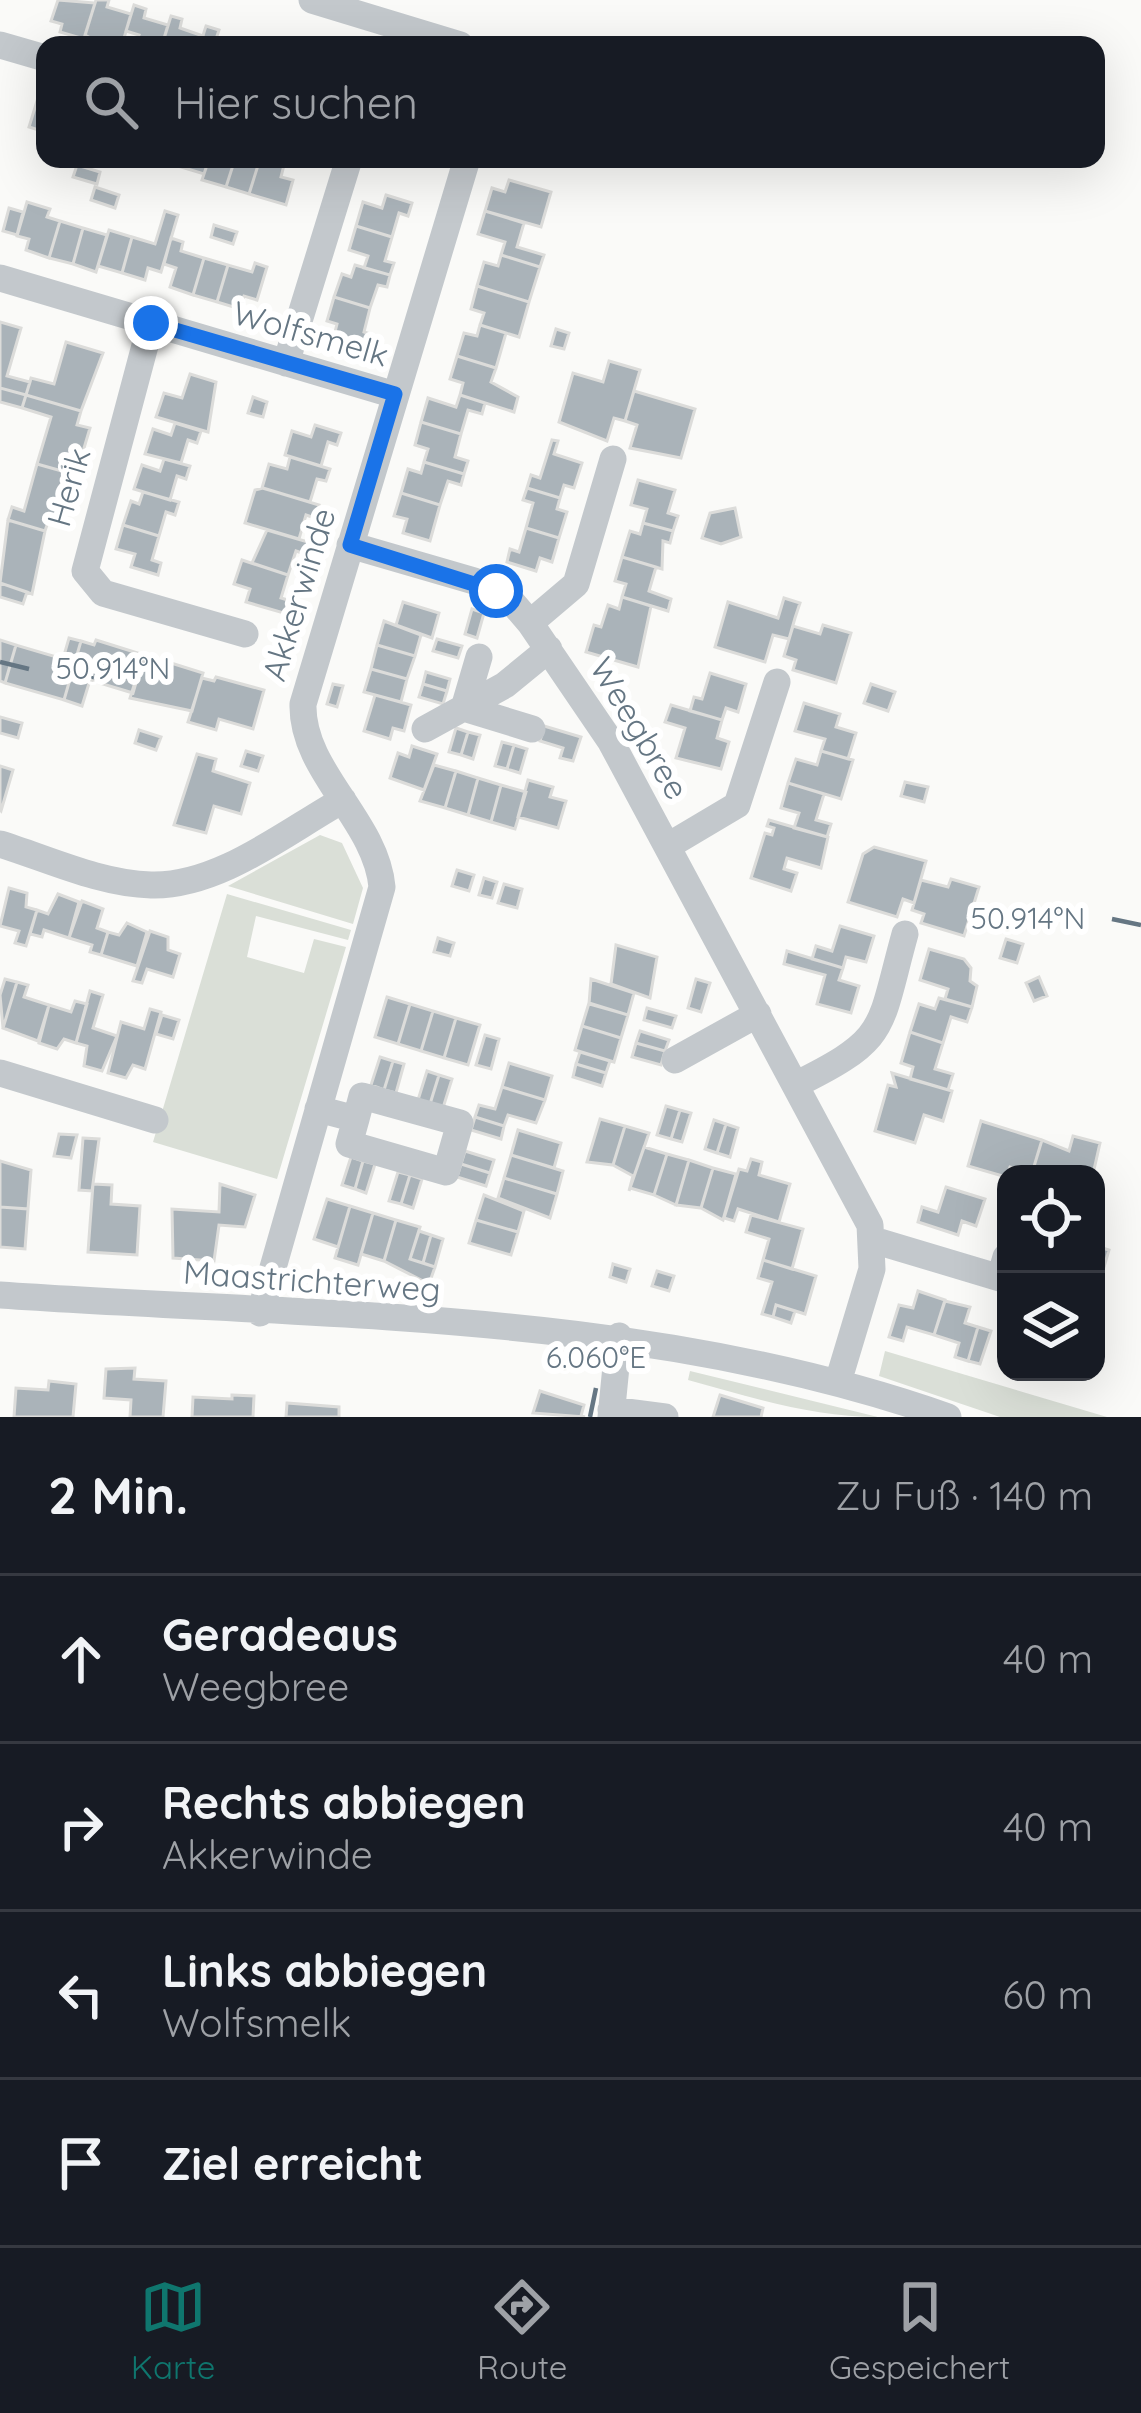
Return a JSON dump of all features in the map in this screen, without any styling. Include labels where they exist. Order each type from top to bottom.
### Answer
[{"type":"street","points":[[312,0],[430,36]]},
{"type":"street","points":[[0,44],[36,55]]},
{"type":"street","points":[[286,363],[346,168]]},
{"type":"street","name":"Akkerwinde","points":[[260,1313],[382,887],[372,849],[302,717],[464,168]]},
{"type":"street","name":"Wolfsmelk","points":[[0,278],[395,394]]},
{"type":"street","name":"Herik","points":[[151,323],[86,571],[103,592],[245,634]]},
{"type":"street","points":[[530,623],[576,584],[614,459]]},
{"type":"street","name":"Weegbree","points":[[350,545],[485,586],[512,602],[530,623],[611,742],[862,1205],[873,1240]]},
{"type":"street","name":"Weegbree","points":[[425,729],[505,685],[549,649]]},
{"type":"street","points":[[478,657],[464,708],[532,729]]},
{"type":"street","name":"Weegbree","points":[[668,846],[737,805],[777,682]]},
{"type":"street","points":[[496,718],[505,685]]},
{"type":"street","points":[[0,844],[124,881],[172,884],[215,872],[343,800]]},
{"type":"street","points":[[795,1085],[851,1058],[872,1039],[905,934]]},
{"type":"street","points":[[675,1060],[758,1014]]},
{"type":"street","points":[[0,1073],[155,1120]]},
{"type":"street","points":[[318,1108],[356,1119]]},
{"type":"street","points":[[838,1382],[867,1290],[873,1240],[1000,1278],[1001,1273]]},
{"type":"street","name":"Maastrichterweg","points":[[0,1295],[619,1336],[721,1352],[838,1382],[913,1411],[949,1417]]},
{"type":"street","points":[[619,1336],[611,1413],[665,1417]]},
{"type":"shaded area","points":[[320,835],[342,843],[363,888],[353,924],[228,886]]},
{"type":"shaded area","points":[[227,894],[351,930],[348,940],[256,916],[247,957],[304,973],[314,939],[346,947],[277,1179],[153,1142]]},
{"type":"shaded area","points":[[885,1351],[1107,1417],[1000,1417],[879,1376]]},
{"type":"shaded area","points":[[690,1371],[878,1417],[830,1414],[758,1399],[688,1380]]},
{"type":"building","points":[[58,0],[95,3],[85,36],[60,32],[62,24],[51,21]]},
{"type":"building","points":[[96,0],[109,0],[107,7],[131,14],[125,36],[85,35]]},
{"type":"building","points":[[134,5],[146,9],[144,18],[168,25],[165,36],[126,31]]},
{"type":"building","points":[[171,16],[182,19],[180,28],[203,36],[165,36]]},
{"type":"building","points":[[206,26],[219,30],[217,36],[203,36]]},
{"type":"building","points":[[76,168],[100,172],[97,184],[73,177]]},
{"type":"building","points":[[206,168],[232,168],[226,187],[202,180]]},
{"type":"building","points":[[232,168],[257,168],[249,194],[226,187]]},
{"type":"building","points":[[257,168],[283,168],[281,177],[293,180],[286,205],[249,194]]},
{"type":"building","points":[[509,180],[551,192],[541,227],[485,211],[492,188],[505,192]]},
{"type":"building","points":[[95,187],[119,195],[115,208],[91,200]]},
{"type":"building","points":[[386,195],[412,203],[408,216],[399,213],[392,237],[356,226],[363,202],[382,208]]},
{"type":"building","points":[[27,202],[50,209],[47,217],[60,221],[49,258],[26,250],[29,239],[17,236]]},
{"type":"building","points":[[9,208],[23,212],[17,235],[3,231]]},
{"type":"building","points":[[165,211],[178,215],[161,272],[148,268],[145,280],[122,273],[132,237],[155,244]]},
{"type":"building","points":[[485,211],[524,223],[517,247],[544,255],[540,267],[501,255],[505,242],[478,234]]},
{"type":"building","points":[[60,221],[83,228],[73,264],[49,258]]},
{"type":"building","points":[[214,225],[237,232],[233,244],[211,237]]},
{"type":"building","points":[[356,226],[392,237],[385,261],[394,263],[390,275],[364,268],[368,256],[349,250]]},
{"type":"building","points":[[83,228],[107,235],[96,272],[73,264]]},
{"type":"building","points":[[109,230],[132,237],[122,273],[98,266]]},
{"type":"building","points":[[171,238],[183,242],[181,251],[204,258],[193,295],[170,287],[176,268],[164,264]]},
{"type":"building","points":[[501,255],[540,267],[529,302],[477,286],[484,262],[498,266]]},
{"type":"building","points":[[204,258],[228,265],[217,302],[193,295]]},
{"type":"building","points":[[255,263],[267,267],[257,300],[244,296],[240,309],[217,302],[228,265],[252,272]]},
{"type":"building","points":[[355,265],[390,275],[387,287],[378,285],[370,308],[334,297],[342,274],[351,277]]},
{"type":"building","points":[[477,286],[529,302],[519,337],[480,325],[484,313],[471,309]]},
{"type":"building","points":[[334,297],[370,308],[364,332],[373,335],[369,346],[334,336],[337,324],[327,321]]},
{"type":"building","points":[[0,322],[21,328],[7,376],[30,382],[26,395],[0,388]]},
{"type":"building","points":[[480,325],[506,333],[496,368],[457,356],[464,333],[477,336]]},
{"type":"building","points":[[556,329],[569,333],[564,349],[551,346]]},
{"type":"building","points":[[66,342],[103,353],[81,411],[26,395],[31,378],[54,384]]},
{"type":"building","points":[[457,356],[496,368],[491,382],[518,397],[514,412],[460,395],[463,383],[450,379]]},
{"type":"building","points":[[609,361],[640,370],[625,421],[614,418],[607,441],[559,422],[573,373],[603,382]]},
{"type":"building","points":[[190,374],[216,382],[208,432],[156,417],[164,393],[182,398]]},
{"type":"building","points":[[0,388],[26,395],[22,408],[0,402]]},
{"type":"building","points":[[634,391],[695,409],[681,458],[630,448],[637,425],[625,421]]},
{"type":"building","points":[[26,395],[81,411],[77,425],[90,428],[76,475],[37,464],[51,417],[22,408]]},
{"type":"building","points":[[460,395],[485,403],[482,414],[468,410],[461,434],[421,422],[428,398],[456,407]]},
{"type":"building","points":[[253,397],[267,402],[263,417],[248,413]]},
{"type":"building","points":[[421,422],[461,434],[455,457],[468,461],[464,474],[424,462],[428,449],[415,445]]},
{"type":"building","points":[[175,423],[201,431],[197,443],[188,440],[181,463],[145,454],[153,429],[171,435]]},
{"type":"building","points":[[315,425],[341,433],[337,445],[328,442],[321,466],[285,455],[292,431],[311,437]]},
{"type":"building","points":[[552,440],[558,441],[554,454],[582,463],[574,488],[564,485],[560,498],[527,488],[531,475],[540,478]]},
{"type":"building","points":[[290,457],[330,469],[326,481],[317,479],[310,502],[262,488],[269,464],[287,469]]},
{"type":"building","points":[[164,459],[190,466],[186,479],[177,476],[170,500],[134,489],[142,465],[160,471]]},
{"type":"building","points":[[424,462],[464,474],[461,485],[448,481],[440,505],[401,493],[408,469],[421,473]]},
{"type":"building","points":[[37,464],[76,475],[62,523],[49,519],[45,531],[8,520],[12,507],[24,511]]},
{"type":"building","points":[[638,480],[675,490],[668,513],[678,516],[673,531],[643,523],[647,509],[631,505]]},
{"type":"building","points":[[263,488],[319,505],[315,518],[306,515],[299,539],[245,523],[255,490]]},
{"type":"building","points":[[527,488],[560,498],[557,509],[567,512],[559,538],[526,528],[533,503],[523,500]]},
{"type":"building","points":[[143,492],[179,502],[175,515],[166,512],[159,536],[123,525],[131,501],[139,504]]},
{"type":"building","points":[[401,493],[440,505],[430,541],[403,533],[407,519],[394,516]]},
{"type":"building","points":[[735,508],[741,537],[721,544],[702,538],[710,513]]},
{"type":"building","points":[[8,520],[45,531],[32,594],[0,583]]},
{"type":"building","points":[[643,523],[673,531],[670,543],[663,541],[662,569],[622,557],[630,531],[640,534]]},
{"type":"building","points":[[123,525],[159,536],[152,560],[161,563],[158,575],[131,567],[135,554],[116,549]]},
{"type":"building","points":[[526,528],[559,538],[552,562],[540,558],[536,571],[507,562],[510,549],[519,552]]},
{"type":"building","points":[[267,530],[308,542],[305,554],[296,551],[288,575],[252,563]]},
{"type":"building","points":[[622,557],[656,567],[649,591],[671,599],[668,611],[622,597],[626,584],[615,581]]},
{"type":"building","points":[[242,560],[288,575],[281,598],[291,601],[287,614],[246,602],[250,589],[234,584]]},
{"type":"building","points":[[0,583],[27,592],[23,604],[0,597]]},
{"type":"building","points":[[622,597],[651,606],[638,667],[586,652],[594,625],[601,627],[608,605],[619,609]]},
{"type":"building","points":[[784,598],[800,603],[789,639],[773,635],[765,662],[715,647],[728,602],[778,618]]},
{"type":"building","points":[[403,602],[439,613],[432,638],[396,625]]},
{"type":"building","points":[[472,609],[484,613],[477,638],[465,634]]},
{"type":"building","points":[[384,621],[421,635],[415,656],[377,645]]},
{"type":"building","points":[[823,625],[851,633],[836,683],[793,670],[796,660],[784,656],[793,626],[820,634]]},
{"type":"building","points":[[69,638],[81,641],[64,700],[5,683],[16,645],[63,659]]},
{"type":"building","points":[[437,639],[462,646],[458,658],[433,651]]},
{"type":"building","points":[[0,640],[16,645],[5,683],[0,681]]},
{"type":"building","points":[[96,640],[144,655],[133,693],[90,680],[82,706],[64,700],[81,641],[94,645]]},
{"type":"building","points":[[377,645],[415,656],[407,679],[371,669]]},
{"type":"building","points":[[155,658],[203,673],[192,711],[130,698],[142,660],[153,663]]},
{"type":"building","points":[[371,669],[407,679],[401,702],[364,692]]},
{"type":"building","points":[[426,672],[450,679],[447,691],[423,684]]},
{"type":"building","points":[[710,673],[746,684],[738,712],[726,708],[722,720],[690,711],[694,697],[702,699]]},
{"type":"building","points":[[216,677],[264,690],[253,729],[219,719],[216,730],[188,722],[202,678],[214,681]]},
{"type":"building","points":[[333,684],[343,686],[337,707],[327,704]]},
{"type":"building","points":[[423,684],[447,691],[443,704],[419,697]]},
{"type":"building","points":[[871,684],[895,692],[888,711],[864,703]]},
{"type":"building","points":[[375,695],[411,705],[404,731],[393,728],[390,739],[364,731]]},
{"type":"building","points":[[804,703],[840,714],[836,727],[856,733],[848,759],[821,751],[825,739],[795,731]]},
{"type":"building","points":[[671,705],[722,720],[717,738],[729,742],[721,769],[676,758],[685,728],[665,722]]},
{"type":"building","points":[[0,717],[22,723],[18,738],[0,733]]},
{"type":"building","points":[[544,726],[581,737],[573,761],[560,758],[563,748],[540,741]]},
{"type":"building","points":[[456,728],[468,732],[461,755],[449,752]]},
{"type":"building","points":[[139,730],[161,737],[156,750],[135,743]]},
{"type":"building","points":[[468,732],[480,735],[473,759],[461,755]]},
{"type":"building","points":[[502,742],[514,745],[507,769],[495,766]]},
{"type":"building","points":[[514,745],[527,749],[520,773],[507,769]]},
{"type":"building","points":[[412,746],[437,754],[424,790],[390,778],[398,753],[409,757]]},
{"type":"building","points":[[246,751],[263,756],[258,771],[241,766]]},
{"type":"building","points":[[821,751],[853,760],[841,799],[788,783],[796,759],[817,765]]},
{"type":"building","points":[[197,754],[216,759],[213,771],[250,783],[241,814],[214,806],[206,833],[174,825]]},
{"type":"building","points":[[434,765],[456,771],[445,808],[420,801]]},
{"type":"building","points":[[0,766],[13,770],[1,811],[0,810]]},
{"type":"building","points":[[456,771],[478,778],[468,815],[445,808]]},
{"type":"building","points":[[478,778],[501,785],[491,822],[468,815]]},
{"type":"building","points":[[528,780],[553,787],[550,797],[566,801],[558,828],[518,817]]},
{"type":"building","points":[[905,782],[928,787],[924,802],[901,796]]},
{"type":"building","points":[[788,783],[824,794],[816,820],[831,824],[827,837],[794,828],[799,813],[781,808]]},
{"type":"building","points":[[501,785],[526,792],[515,829],[491,822]]},
{"type":"building","points":[[769,820],[828,837],[821,868],[787,858],[784,869],[797,873],[791,891],[751,878],[765,833],[772,835]]},
{"type":"building","points":[[874,847],[926,861],[914,903],[903,899],[897,917],[848,902],[863,854]]},
{"type":"building","points":[[457,870],[474,875],[469,891],[452,886]]},
{"type":"building","points":[[484,878],[497,882],[492,898],[479,895]]},
{"type":"building","points":[[951,879],[979,887],[964,936],[921,923],[924,914],[912,910],[921,880],[948,887]]},
{"type":"building","points":[[504,884],[522,889],[517,908],[498,903]]},
{"type":"building","points":[[9,888],[27,893],[26,907],[37,910],[26,946],[15,943],[19,931],[0,926]]},
{"type":"building","points":[[58,894],[79,902],[69,938],[44,930],[42,937],[30,934],[37,910],[48,914]]},
{"type":"building","points":[[82,901],[103,909],[97,928],[108,932],[101,955],[90,952],[92,945],[69,938]]},
{"type":"building","points":[[127,923],[147,932],[137,966],[101,955],[108,932],[119,935]]},
{"type":"building","points":[[840,926],[874,936],[866,962],[846,957],[843,968],[812,959],[816,946],[832,951]]},
{"type":"building","points":[[150,931],[168,937],[168,950],[180,954],[173,977],[147,969],[142,983],[133,981]]},
{"type":"building","points":[[438,938],[454,943],[450,956],[434,952]]},
{"type":"building","points":[[1006,939],[1023,944],[1017,963],[1000,958]]},
{"type":"building","points":[[616,945],[657,957],[650,998],[611,984]]},
{"type":"building","points":[[929,949],[964,959],[971,968],[970,981],[977,986],[972,1007],[945,999],[948,989],[920,980]]},
{"type":"building","points":[[787,951],[843,968],[839,980],[859,986],[851,1013],[817,1004],[825,975],[784,964]]},
{"type":"building","points":[[1039,977],[1047,996],[1034,1001],[1026,983]]},
{"type":"building","points":[[5,979],[17,982],[3,1028],[0,995]]},
{"type":"building","points":[[591,979],[634,993],[628,1015],[589,1004]]},
{"type":"building","points":[[696,979],[710,983],[701,1012],[688,1008]]},
{"type":"building","points":[[17,982],[28,985],[24,997],[49,1005],[38,1041],[3,1028]]},
{"type":"building","points":[[90,991],[103,995],[93,1028],[117,1036],[102,1071],[84,1066],[87,1046],[76,1043]]},
{"type":"building","points":[[387,997],[410,1004],[398,1044],[375,1037]]},
{"type":"building","points":[[939,998],[972,1007],[967,1022],[951,1017],[943,1043],[910,1032],[919,1004],[935,1009]]},
{"type":"building","points":[[75,1001],[87,1004],[76,1043],[64,1039],[57,1049],[39,1043],[49,1005],[71,1012]]},
{"type":"building","points":[[589,1003],[628,1015],[621,1038],[582,1026]]},
{"type":"building","points":[[410,1004],[433,1011],[421,1051],[398,1044]]},
{"type":"building","points":[[647,1008],[676,1016],[672,1028],[644,1020]]},
{"type":"building","points":[[150,1009],[161,1012],[145,1069],[133,1065],[126,1078],[108,1073],[121,1022],[144,1029]]},
{"type":"building","points":[[433,1011],[456,1018],[444,1058],[421,1051]]},
{"type":"building","points":[[162,1015],[179,1020],[173,1039],[156,1034]]},
{"type":"building","points":[[456,1018],[480,1025],[468,1065],[444,1058]]},
{"type":"building","points":[[582,1026],[621,1038],[614,1062],[575,1050]]},
{"type":"building","points":[[640,1031],[669,1040],[665,1051],[636,1043]]},
{"type":"building","points":[[910,1032],[943,1043],[935,1069],[953,1074],[948,1090],[910,1079],[913,1067],[901,1063]]},
{"type":"building","points":[[485,1035],[499,1039],[491,1069],[476,1065]]},
{"type":"building","points":[[636,1043],[665,1051],[661,1065],[632,1057]]},
{"type":"building","points":[[580,1052],[610,1061],[606,1073],[576,1064]]},
{"type":"building","points":[[380,1057],[393,1061],[384,1090],[371,1085]]},
{"type":"building","points":[[393,1061],[404,1064],[396,1093],[384,1090]]},
{"type":"building","points":[[509,1063],[552,1076],[545,1100],[502,1087]]},
{"type":"building","points":[[576,1064],[606,1073],[602,1086],[573,1077]]},
{"type":"building","points":[[427,1071],[439,1075],[430,1104],[418,1100]]},
{"type":"building","points":[[892,1073],[952,1091],[943,1121],[924,1115],[915,1143],[875,1131],[888,1085],[896,1087]]},
{"type":"building","points":[[439,1075],[452,1079],[443,1108],[430,1104]]},
{"type":"building","points":[[502,1087],[545,1100],[536,1123],[508,1115],[504,1126],[475,1117],[479,1105],[495,1109]]},
{"type":"building","points":[[666,1106],[680,1110],[671,1139],[657,1135]]},
{"type":"building","points":[[680,1110],[691,1113],[682,1142],[671,1139]]},
{"type":"building","points":[[475,1117],[504,1126],[501,1139],[471,1130]]},
{"type":"building","points":[[600,1119],[625,1126],[613,1165],[587,1162]]},
{"type":"building","points":[[714,1120],[726,1124],[717,1153],[705,1149]]},
{"type":"building","points":[[981,1121],[1042,1140],[1034,1165],[997,1165],[997,1174],[968,1166]]},
{"type":"building","points":[[726,1124],[738,1128],[730,1157],[717,1153]]},
{"type":"building","points":[[625,1126],[649,1133],[629,1191],[633,1176],[613,1165]]},
{"type":"building","points":[[518,1130],[561,1143],[554,1168],[511,1155]]},
{"type":"building","points":[[59,1134],[77,1135],[71,1158],[54,1156]]},
{"type":"building","points":[[1073,1136],[1100,1143],[1095,1165],[1034,1165],[1042,1140],[1069,1151]]},
{"type":"building","points":[[83,1138],[99,1139],[92,1191],[79,1190]]},
{"type":"building","points":[[644,1147],[667,1154],[654,1195],[630,1188]]},
{"type":"building","points":[[465,1151],[494,1160],[490,1173],[461,1164]]},
{"type":"building","points":[[667,1154],[689,1160],[676,1205],[654,1195]]},
{"type":"building","points":[[511,1155],[563,1171],[557,1194],[504,1178]]},
{"type":"building","points":[[351,1157],[363,1161],[355,1189],[342,1185]]},
{"type":"building","points":[[751,1159],[762,1162],[759,1175],[790,1184],[779,1222],[738,1209],[734,1221],[724,1218],[739,1169],[747,1171]]},
{"type":"building","points":[[689,1160],[713,1168],[701,1208],[676,1205]]},
{"type":"building","points":[[0,1161],[31,1170],[28,1209],[0,1207]]},
{"type":"building","points":[[363,1161],[375,1164],[366,1193],[355,1189]]},
{"type":"building","points":[[461,1164],[490,1173],[486,1186],[457,1177]]},
{"type":"building","points":[[713,1168],[736,1174],[723,1220],[701,1208]]},
{"type":"building","points":[[398,1172],[410,1175],[401,1204],[389,1201]]},
{"type":"building","points":[[410,1175],[422,1179],[413,1208],[401,1204]]},
{"type":"building","points":[[504,1178],[557,1194],[550,1218],[498,1198]]},
{"type":"building","points":[[93,1184],[112,1185],[111,1204],[140,1206],[137,1255],[88,1252]]},
{"type":"building","points":[[220,1184],[255,1195],[245,1227],[219,1225],[214,1261],[173,1258],[172,1209],[219,1212]]},
{"type":"building","points":[[946,1187],[985,1199],[976,1226],[962,1221],[958,1235],[918,1222],[922,1207],[938,1212]]},
{"type":"building","points":[[484,1195],[524,1211],[518,1232],[476,1220]]},
{"type":"building","points":[[327,1199],[350,1206],[338,1247],[314,1239]]},
{"type":"building","points":[[350,1206],[373,1213],[358,1265],[335,1258]]},
{"type":"building","points":[[0,1207],[28,1209],[25,1249],[0,1247]]},
{"type":"building","points":[[373,1213],[396,1220],[384,1261],[361,1254]]},
{"type":"building","points":[[751,1215],[803,1229],[792,1269],[763,1260],[769,1239],[746,1232]]},
{"type":"building","points":[[396,1220],[420,1227],[410,1259],[435,1267],[429,1284],[384,1261]]},
{"type":"building","points":[[476,1220],[518,1232],[511,1255],[469,1243]]},
{"type":"building","points":[[419,1231],[431,1235],[423,1263],[410,1259]]},
{"type":"building","points":[[431,1235],[443,1239],[435,1267],[423,1263]]},
{"type":"building","points":[[763,1260],[816,1276],[805,1314],[776,1305],[773,1317],[762,1314],[772,1282],[758,1278]]},
{"type":"building","points":[[613,1264],[630,1269],[626,1282],[610,1277]]},
{"type":"building","points":[[657,1271],[674,1276],[669,1291],[652,1286]]},
{"type":"building","points":[[918,1291],[945,1300],[934,1335],[907,1327],[903,1341],[889,1337],[899,1305],[913,1308]]},
{"type":"building","points":[[945,1301],[970,1307],[965,1323],[978,1327],[968,1361],[955,1357],[959,1343],[934,1335]]},
{"type":"building","points":[[776,1305],[795,1311],[791,1323],[773,1317]]},
{"type":"building","points":[[978,1327],[991,1331],[980,1364],[968,1361]]},
{"type":"building","points":[[135,1368],[134,1379],[166,1381],[163,1417],[130,1417],[131,1400],[104,1398],[106,1369]]},
{"type":"building","points":[[49,1381],[76,1384],[73,1417],[14,1417],[16,1388],[48,1390]]},
{"type":"building","points":[[540,1391],[584,1405],[581,1416],[585,1417],[533,1413]]},
{"type":"building","points":[[232,1395],[254,1396],[253,1417],[192,1417],[193,1397],[232,1399]]},
{"type":"building","points":[[720,1395],[763,1408],[761,1417],[713,1417]]},
{"type":"building","points":[[287,1403],[339,1407],[339,1417],[286,1417]]},
{"type":"route","points":[[151,323],[395,394],[350,545],[496,591]]}]
